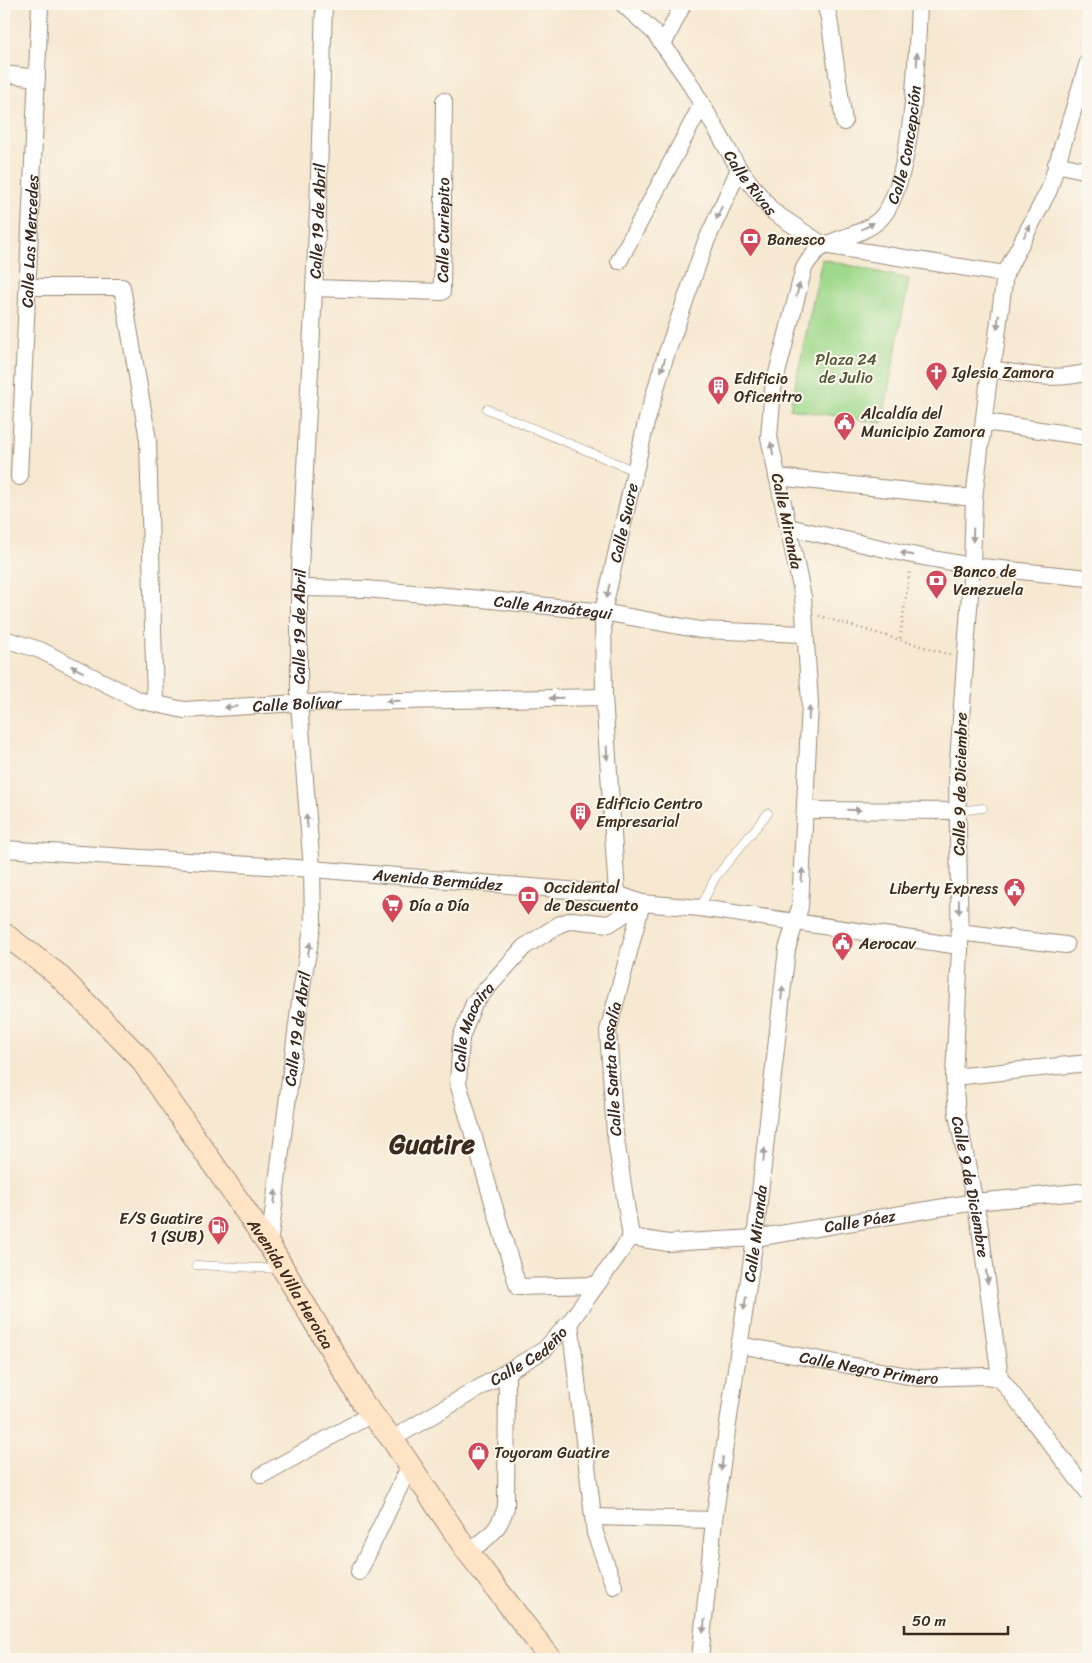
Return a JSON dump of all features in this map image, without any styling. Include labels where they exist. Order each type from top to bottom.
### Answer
[{"type":"main road","name":"Avenida Villa Heroica","points":[[4,934],[56,973],[140,1058],[269,1245],[363,1402],[392,1439],[468,1552],[551,1659]]},
{"type":"street","name":"Calle Las Mercedes","points":[[19,477],[40,4]]},
{"type":"street","name":"Calle 19 de Abril","points":[[269,1245],[302,986],[313,923],[312,870],[299,703],[299,588],[314,288],[324,4]]},
{"type":"street","name":"Calle Rivas","points":[[623,4],[654,32],[688,80],[701,106],[739,168],[772,211],[823,244],[1004,274]]},
{"type":"street","points":[[663,45],[683,4]]},
{"type":"street","points":[[825,4],[829,18],[844,122]]},
{"type":"street","name":"Calle Concepción","points":[[823,244],[868,227],[879,220],[892,198],[904,160],[916,77],[919,4]]},
{"type":"street","name":"Calle 9 de Diciembre","points":[[1088,62],[1049,190],[1004,274],[990,369],[985,422],[974,498],[972,566],[957,775],[959,939],[954,1077],[957,1114],[975,1202],[1000,1378],[1088,1492]]},
{"type":"street","points":[[4,74],[37,78]]},
{"type":"street","name":"Calle Curiepito","points":[[314,288],[442,292],[444,101]]},
{"type":"street","points":[[619,261],[701,106]]},
{"type":"street","points":[[1056,164],[1088,170]]},
{"type":"street","name":"Calle Sucre","points":[[617,894],[604,697],[603,612],[635,471],[664,361],[705,244],[739,168]]},
{"type":"street","name":"Calle Miranda","points":[[700,1659],[714,1520],[754,1238],[787,949],[800,907],[810,703],[803,597],[769,437],[773,388],[804,268],[810,257],[823,244]]},
{"type":"street","points":[[28,287],[122,287],[148,440],[155,703]]},
{"type":"street","points":[[990,369],[1053,378],[1069,378],[1088,372]]},
{"type":"street","points":[[985,422],[1088,437]]},
{"type":"street","points":[[777,477],[974,498]]},
{"type":"street","points":[[788,527],[912,555],[972,566],[1088,578]]},
{"type":"street","name":"Calle Anzoátegui","points":[[299,588],[366,589],[603,612],[700,630],[805,634]]},
{"type":"street","name":"Calle Bolívar","points":[[4,639],[40,650],[138,700],[184,710],[299,703],[604,697]]},
{"type":"street","points":[[805,810],[958,811]]},
{"type":"street","name":"Avenida Bermúdez","points":[[4,849],[312,870],[617,894],[642,902],[700,908],[795,923],[959,939],[1066,945]]},
{"type":"street","name":"Calle Santa Rosalía","points":[[631,1237],[615,1133],[608,1031],[642,902]]},
{"type":"street","name":"Calle Macaira","points":[[596,1285],[518,1288],[458,1083],[461,1038],[474,1003],[524,947],[560,924],[572,920],[609,924],[642,902]]},
{"type":"street","points":[[954,1077],[1088,1063]]},
{"type":"street","name":"Calle Páez","points":[[631,1237],[668,1243],[754,1238],[975,1202],[1088,1191]]},
{"type":"street","name":"Calle Cedeño","points":[[392,1439],[544,1350],[570,1322],[631,1237]]},
{"type":"street","points":[[570,1322],[595,1533],[614,1586]]},
{"type":"street","name":"Calle Negro Primero","points":[[739,1345],[919,1378],[985,1376],[1000,1378]]},
{"type":"street","points":[[468,1552],[493,1535],[499,1526],[506,1508],[507,1372]]},
{"type":"street","points":[[262,1475],[372,1414]]},
{"type":"street","points":[[359,1572],[410,1466]]},
{"type":"street","points":[[594,1517],[714,1520]]},
{"type":"lane","points":[[486,409],[635,471]]},
{"type":"lane","points":[[958,811],[983,808]]},
{"type":"lane","points":[[700,908],[715,878],[768,813]]},
{"type":"lane","points":[[196,1265],[285,1270]]},
{"type":"path","points":[[900,639],[912,555]]},
{"type":"path","points":[[804,610],[837,623],[900,639],[966,660]]},
{"type":"green space","name":"Plaza 24 de Julio","points":[[822,259],[909,279],[882,423],[790,409]]},
{"type":"place","name":"Banesco","points":[[751,258]]},
{"type":"place","name":"Iglesia Zamora","points":[[936,391]]},
{"type":"place","name":"Edificio Oficentro","points":[[718,406]]},
{"type":"place","name":"Alcaldía del Municipio Zamora","points":[[845,441]]},
{"type":"place","name":"Banco de Venezuela","points":[[937,599]]},
{"type":"place","name":"Edificio Centro Empresarial","points":[[580,831]]},
{"type":"place","name":"Liberty Express","points":[[1014,907]]},
{"type":"place","name":"Occidental de Descuento","points":[[528,915]]},
{"type":"place","name":"Día a Día","points":[[393,924]]},
{"type":"place","name":"Aerocav","points":[[843,962]]},
{"type":"place","name":"E/S Guatire 1 (SUB)","points":[[219,1246]]},
{"type":"place","name":"Toyoram Guatire","points":[[478,1471]]},
{"type":"district","name":"Guatire","points":[[432,1144]]}]
